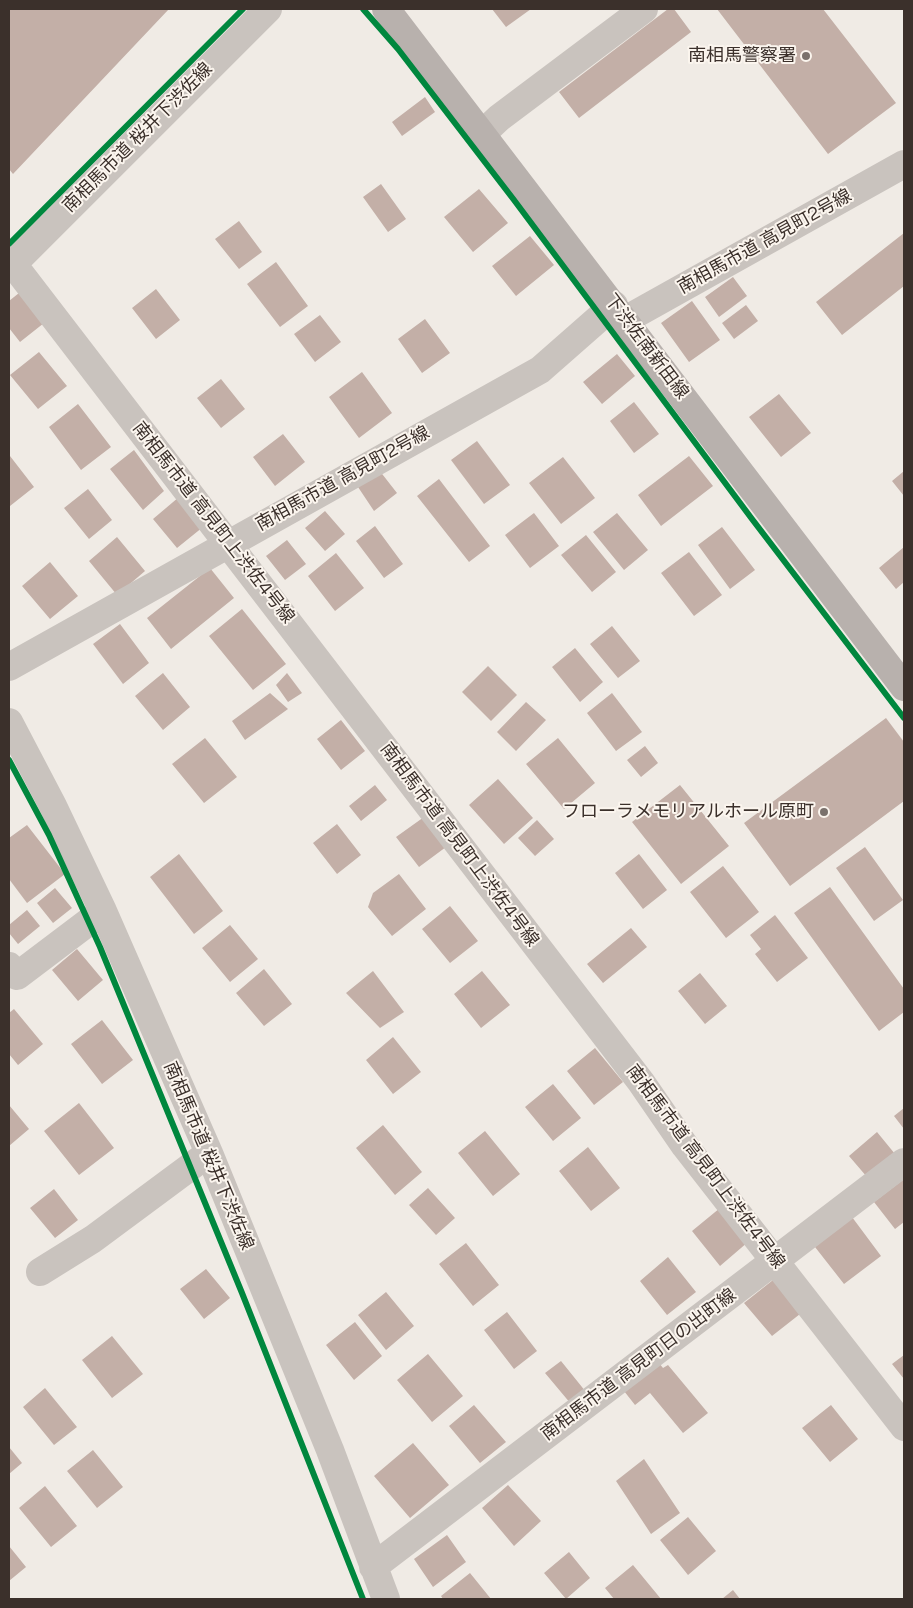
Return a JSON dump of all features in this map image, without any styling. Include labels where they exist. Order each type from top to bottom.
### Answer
[{"type":"main road","name":"下渋佐南新田線","points":[[386,9],[620,312],[904,687]]},
{"type":"street","points":[[482,134],[644,9]]},
{"type":"street","name":"南相馬市道 桜井下渋佐線","points":[[11,266],[251,14]]},
{"type":"street","name":"南相馬市道 高見町2号線","points":[[9,667],[540,370],[620,312],[904,164]]},
{"type":"street","name":"南相馬市道 高見町上渋佐4号線","points":[[11,266],[229,543],[641,1082],[685,1146],[904,1426]]},
{"type":"street","name":"南相馬市道 桜井下渋佐線","points":[[9,722],[53,806],[103,912],[209,1153],[330,1450],[386,1599]]},
{"type":"street","points":[[13,971],[103,912]]},
{"type":"street","points":[[40,1272],[94,1239],[209,1153]]},
{"type":"street","name":"南相馬市道 高見町日の出町線","points":[[373,1567],[776,1262],[904,1162]]},
{"type":"building","points":[[9,9],[169,9],[13,174],[9,169]]},
{"type":"building","points":[[492,9],[531,9],[506,27]]},
{"type":"building","points":[[668,9],[674,9],[691,32],[579,118],[559,92]]},
{"type":"building","name":"南相馬警察署","points":[[717,9],[823,9],[896,103],[828,154]]},
{"type":"building","points":[[425,97],[435,112],[402,136],[392,122]]},
{"type":"building","points":[[381,184],[406,219],[388,232],[363,197]]},
{"type":"building","points":[[479,189],[508,223],[473,252],[444,217]]},
{"type":"building","points":[[239,221],[262,252],[239,269],[215,239]]},
{"type":"building","points":[[904,233],[904,286],[842,335],[816,302]]},
{"type":"building","points":[[530,236],[554,265],[516,296],[492,266]]},
{"type":"building","points":[[276,262],[308,306],[280,327],[247,284]]},
{"type":"building","points":[[733,277],[747,296],[719,317],[705,297]]},
{"type":"building","points":[[156,289],[180,320],[156,339],[132,308]]},
{"type":"building","points":[[19,293],[44,323],[20,342],[9,328],[9,301]]},
{"type":"building","points":[[692,301],[720,340],[689,362],[661,323]]},
{"type":"building","points":[[746,305],[758,321],[734,339],[722,323]]},
{"type":"building","points":[[320,315],[341,342],[315,362],[294,334]]},
{"type":"building","points":[[425,319],[450,353],[422,373],[398,339]]},
{"type":"building","points":[[39,352],[67,386],[38,409],[10,375]]},
{"type":"building","points":[[617,354],[635,376],[602,404],[583,382]]},
{"type":"building","points":[[362,372],[392,413],[359,438],[329,397]]},
{"type":"building","points":[[221,379],[245,409],[221,428],[197,398]]},
{"type":"building","points":[[779,394],[811,433],[781,457],[749,417]]},
{"type":"building","points":[[634,402],[659,434],[634,453],[610,421]]},
{"type":"building","points":[[78,404],[111,447],[81,470],[49,427]]},
{"type":"building","points":[[283,434],[305,462],[275,486],[253,457]]},
{"type":"building","points":[[477,441],[510,485],[484,504],[451,460]]},
{"type":"building","points":[[134,450],[164,491],[143,510],[110,469]]},
{"type":"building","points":[[10,456],[34,487],[10,506],[9,505]]},
{"type":"building","points":[[689,456],[713,486],[661,526],[638,495]]},
{"type":"building","points":[[563,457],[595,498],[561,524],[529,483]]},
{"type":"building","points":[[379,470],[397,493],[374,511],[358,487]]},
{"type":"building","points":[[904,471],[904,496],[892,481]]},
{"type":"building","points":[[439,479],[490,546],[469,562],[417,496]]},
{"type":"building","points":[[88,489],[112,520],[89,539],[64,508]]},
{"type":"building","points":[[179,497],[203,527],[177,548],[153,519]]},
{"type":"building","points":[[325,511],[345,534],[325,551],[305,528]]},
{"type":"building","points":[[534,513],[559,546],[530,568],[505,535]]},
{"type":"building","points":[[617,513],[648,550],[624,570],[593,532]]},
{"type":"building","points":[[375,526],[403,564],[384,578],[356,541]]},
{"type":"building","points":[[722,527],[755,570],[730,589],[698,545]]},
{"type":"building","points":[[586,535],[616,572],[592,592],[561,555]]},
{"type":"building","points":[[117,537],[145,571],[117,595],[89,561]]},
{"type":"building","points":[[287,540],[306,564],[285,580],[266,556]]},
{"type":"building","points":[[904,547],[904,582],[896,589],[879,568]]},
{"type":"building","points":[[689,552],[722,595],[694,616],[661,573]]},
{"type":"building","points":[[336,553],[364,588],[335,611],[308,576]]},
{"type":"building","points":[[50,562],[78,596],[50,619],[22,586]]},
{"type":"building","points":[[210,568],[234,598],[171,649],[147,618]]},
{"type":"building","points":[[242,609],[286,664],[253,690],[209,636]]},
{"type":"building","points":[[120,624],[149,663],[123,684],[93,644]]},
{"type":"building","points":[[612,626],[640,661],[618,678],[590,644]]},
{"type":"building","points":[[575,648],[603,682],[580,702],[552,667]]},
{"type":"building","points":[[488,666],[517,695],[491,721],[462,692]]},
{"type":"building","points":[[163,673],[190,707],[163,730],[135,696]]},
{"type":"building","points":[[287,673],[302,693],[288,702],[276,685]]},
{"type":"building","points":[[270,693],[288,709],[245,740],[232,721]]},
{"type":"building","points":[[612,693],[642,732],[616,751],[587,713]]},
{"type":"building","points":[[526,702],[546,720],[516,751],[497,732]]},
{"type":"building","name":"フローラメモリアルホール原町","points":[[886,718],[904,742],[904,801],[790,886],[744,823]]},
{"type":"building","points":[[341,720],[365,751],[341,770],[317,739]]},
{"type":"building","points":[[205,738],[237,777],[204,803],[172,764]]},
{"type":"building","points":[[558,738],[595,783],[564,809],[526,764]]},
{"type":"building","points":[[645,746],[658,763],[641,777],[627,760]]},
{"type":"building","points":[[498,779],[533,818],[504,844],[469,805]]},
{"type":"building","points":[[375,785],[387,800],[361,821],[349,806]]},
{"type":"building","points":[[680,785],[729,846],[681,884],[632,822]]},
{"type":"building","points":[[424,817],[446,847],[419,867],[396,837]]},
{"type":"building","points":[[537,820],[554,839],[535,856],[518,838]]},
{"type":"building","points":[[337,824],[361,855],[337,874],[313,843]]},
{"type":"building","points":[[27,825],[65,874],[27,903],[9,879],[9,838]]},
{"type":"building","points":[[865,847],[903,900],[874,921],[836,868]]},
{"type":"building","points":[[179,854],[223,911],[194,934],[150,877]]},
{"type":"building","points":[[639,854],[667,890],[643,909],[615,873]]},
{"type":"building","points":[[723,866],[759,912],[726,938],[690,892]]},
{"type":"building","points":[[399,874],[426,909],[392,936],[368,907],[373,893]]},
{"type":"building","points":[[830,887],[904,989],[904,1012],[879,1031],[794,913]]},
{"type":"building","points":[[55,888],[72,908],[53,923],[37,903]]},
{"type":"building","points":[[450,906],[478,941],[450,963],[422,929]]},
{"type":"building","points":[[27,910],[40,926],[18,944],[9,933],[9,925]]},
{"type":"building","points":[[775,915],[808,958],[777,982],[755,954],[761,949],[750,935]]},
{"type":"building","points":[[230,925],[258,959],[230,982],[202,948]]},
{"type":"building","points":[[631,928],[647,947],[603,983],[587,964]]},
{"type":"building","points":[[77,949],[103,980],[78,1001],[52,970]]},
{"type":"building","points":[[264,969],[292,1004],[264,1026],[236,993]]},
{"type":"building","points":[[373,971],[404,1012],[380,1028],[346,993]]},
{"type":"building","points":[[482,971],[510,1005],[481,1028],[454,994]]},
{"type":"building","points":[[700,973],[727,1006],[705,1024],[678,991]]},
{"type":"building","points":[[14,1009],[43,1044],[18,1065],[9,1054],[9,1013]]},
{"type":"building","points":[[102,1020],[133,1060],[102,1084],[71,1044]]},
{"type":"building","points":[[393,1037],[421,1072],[393,1094],[366,1060]]},
{"type":"building","points":[[595,1048],[623,1082],[594,1105],[567,1071]]},
{"type":"building","points":[[553,1084],[581,1118],[553,1141],[525,1107]]},
{"type":"building","points":[[79,1103],[114,1148],[79,1175],[44,1131]]},
{"type":"building","points":[[9,1105],[29,1129],[9,1146]]},
{"type":"building","points":[[904,1108],[904,1129],[894,1116]]},
{"type":"building","points":[[383,1125],[422,1172],[395,1195],[356,1148]]},
{"type":"building","points":[[485,1131],[520,1174],[493,1196],[458,1153]]},
{"type":"building","points":[[877,1132],[895,1154],[867,1177],[849,1156]]},
{"type":"building","points":[[588,1147],[620,1188],[591,1211],[559,1171]]},
{"type":"building","points":[[904,1179],[904,1222],[895,1229],[874,1202]]},
{"type":"building","points":[[428,1188],[455,1218],[436,1235],[409,1205]]},
{"type":"building","points":[[54,1189],[78,1220],[55,1238],[30,1208]]},
{"type":"building","points":[[720,1208],[748,1242],[720,1266],[692,1231]]},
{"type":"building","points":[[852,1217],[881,1256],[844,1284],[815,1247]]},
{"type":"building","points":[[466,1243],[499,1285],[473,1306],[439,1264]]},
{"type":"building","points":[[668,1257],[696,1292],[667,1315],[640,1281]]},
{"type":"building","points":[[206,1269],[230,1298],[204,1319],[180,1289]]},
{"type":"building","points":[[773,1280],[800,1314],[772,1336],[744,1303]]},
{"type":"building","points":[[386,1292],[414,1326],[386,1350],[358,1315]]},
{"type":"building","points":[[507,1312],[537,1351],[514,1369],[484,1330]]},
{"type":"building","points":[[355,1322],[382,1356],[354,1380],[326,1345]]},
{"type":"building","points":[[112,1336],[143,1374],[112,1398],[82,1360]]},
{"type":"building","points":[[428,1354],[463,1396],[432,1422],[397,1380]]},
{"type":"building","points":[[904,1355],[904,1379],[892,1364]]},
{"type":"building","points":[[561,1361],[586,1392],[571,1404],[545,1373]]},
{"type":"building","points":[[659,1363],[663,1368],[668,1365],[708,1413],[683,1433],[650,1393],[635,1405],[624,1391]]},
{"type":"building","points":[[45,1388],[77,1427],[54,1445],[23,1407]]},
{"type":"building","points":[[474,1405],[506,1442],[480,1463],[449,1426]]},
{"type":"building","points":[[831,1405],[858,1439],[830,1462],[802,1428]]},
{"type":"building","points":[[413,1443],[449,1485],[410,1518],[374,1476]]},
{"type":"building","points":[[9,1447],[22,1463],[9,1474]]},
{"type":"building","points":[[93,1450],[123,1487],[97,1508],[67,1471]]},
{"type":"building","points":[[644,1459],[680,1513],[651,1534],[616,1481]]},
{"type":"building","points":[[508,1485],[541,1521],[514,1546],[482,1508]]},
{"type":"building","points":[[45,1486],[77,1526],[51,1547],[19,1508]]},
{"type":"building","points":[[688,1517],[716,1551],[688,1575],[660,1540]]},
{"type":"building","points":[[447,1535],[466,1562],[433,1587],[414,1559]]},
{"type":"building","points":[[9,1546],[26,1567],[9,1581]]},
{"type":"building","points":[[569,1552],[590,1578],[566,1599],[544,1573]]},
{"type":"building","points":[[633,1565],[661,1599],[614,1599],[605,1588]]},
{"type":"building","points":[[470,1573],[491,1599],[443,1599],[441,1596]]},
{"type":"building","points":[[733,1590],[740,1599],[722,1599]]},
{"type":"cycle path","points":[[9,244],[243,9]]},
{"type":"cycle path","points":[[363,9],[398,49],[514,200],[752,519],[904,718]]},
{"type":"cycle path","points":[[9,760],[49,835],[100,947],[242,1293],[363,1599]]},
{"type":"place","name":"南相馬警察署","points":[[806,56]]},
{"type":"place","name":"フローラメモリアルホール原町","points":[[824,812]]}]
